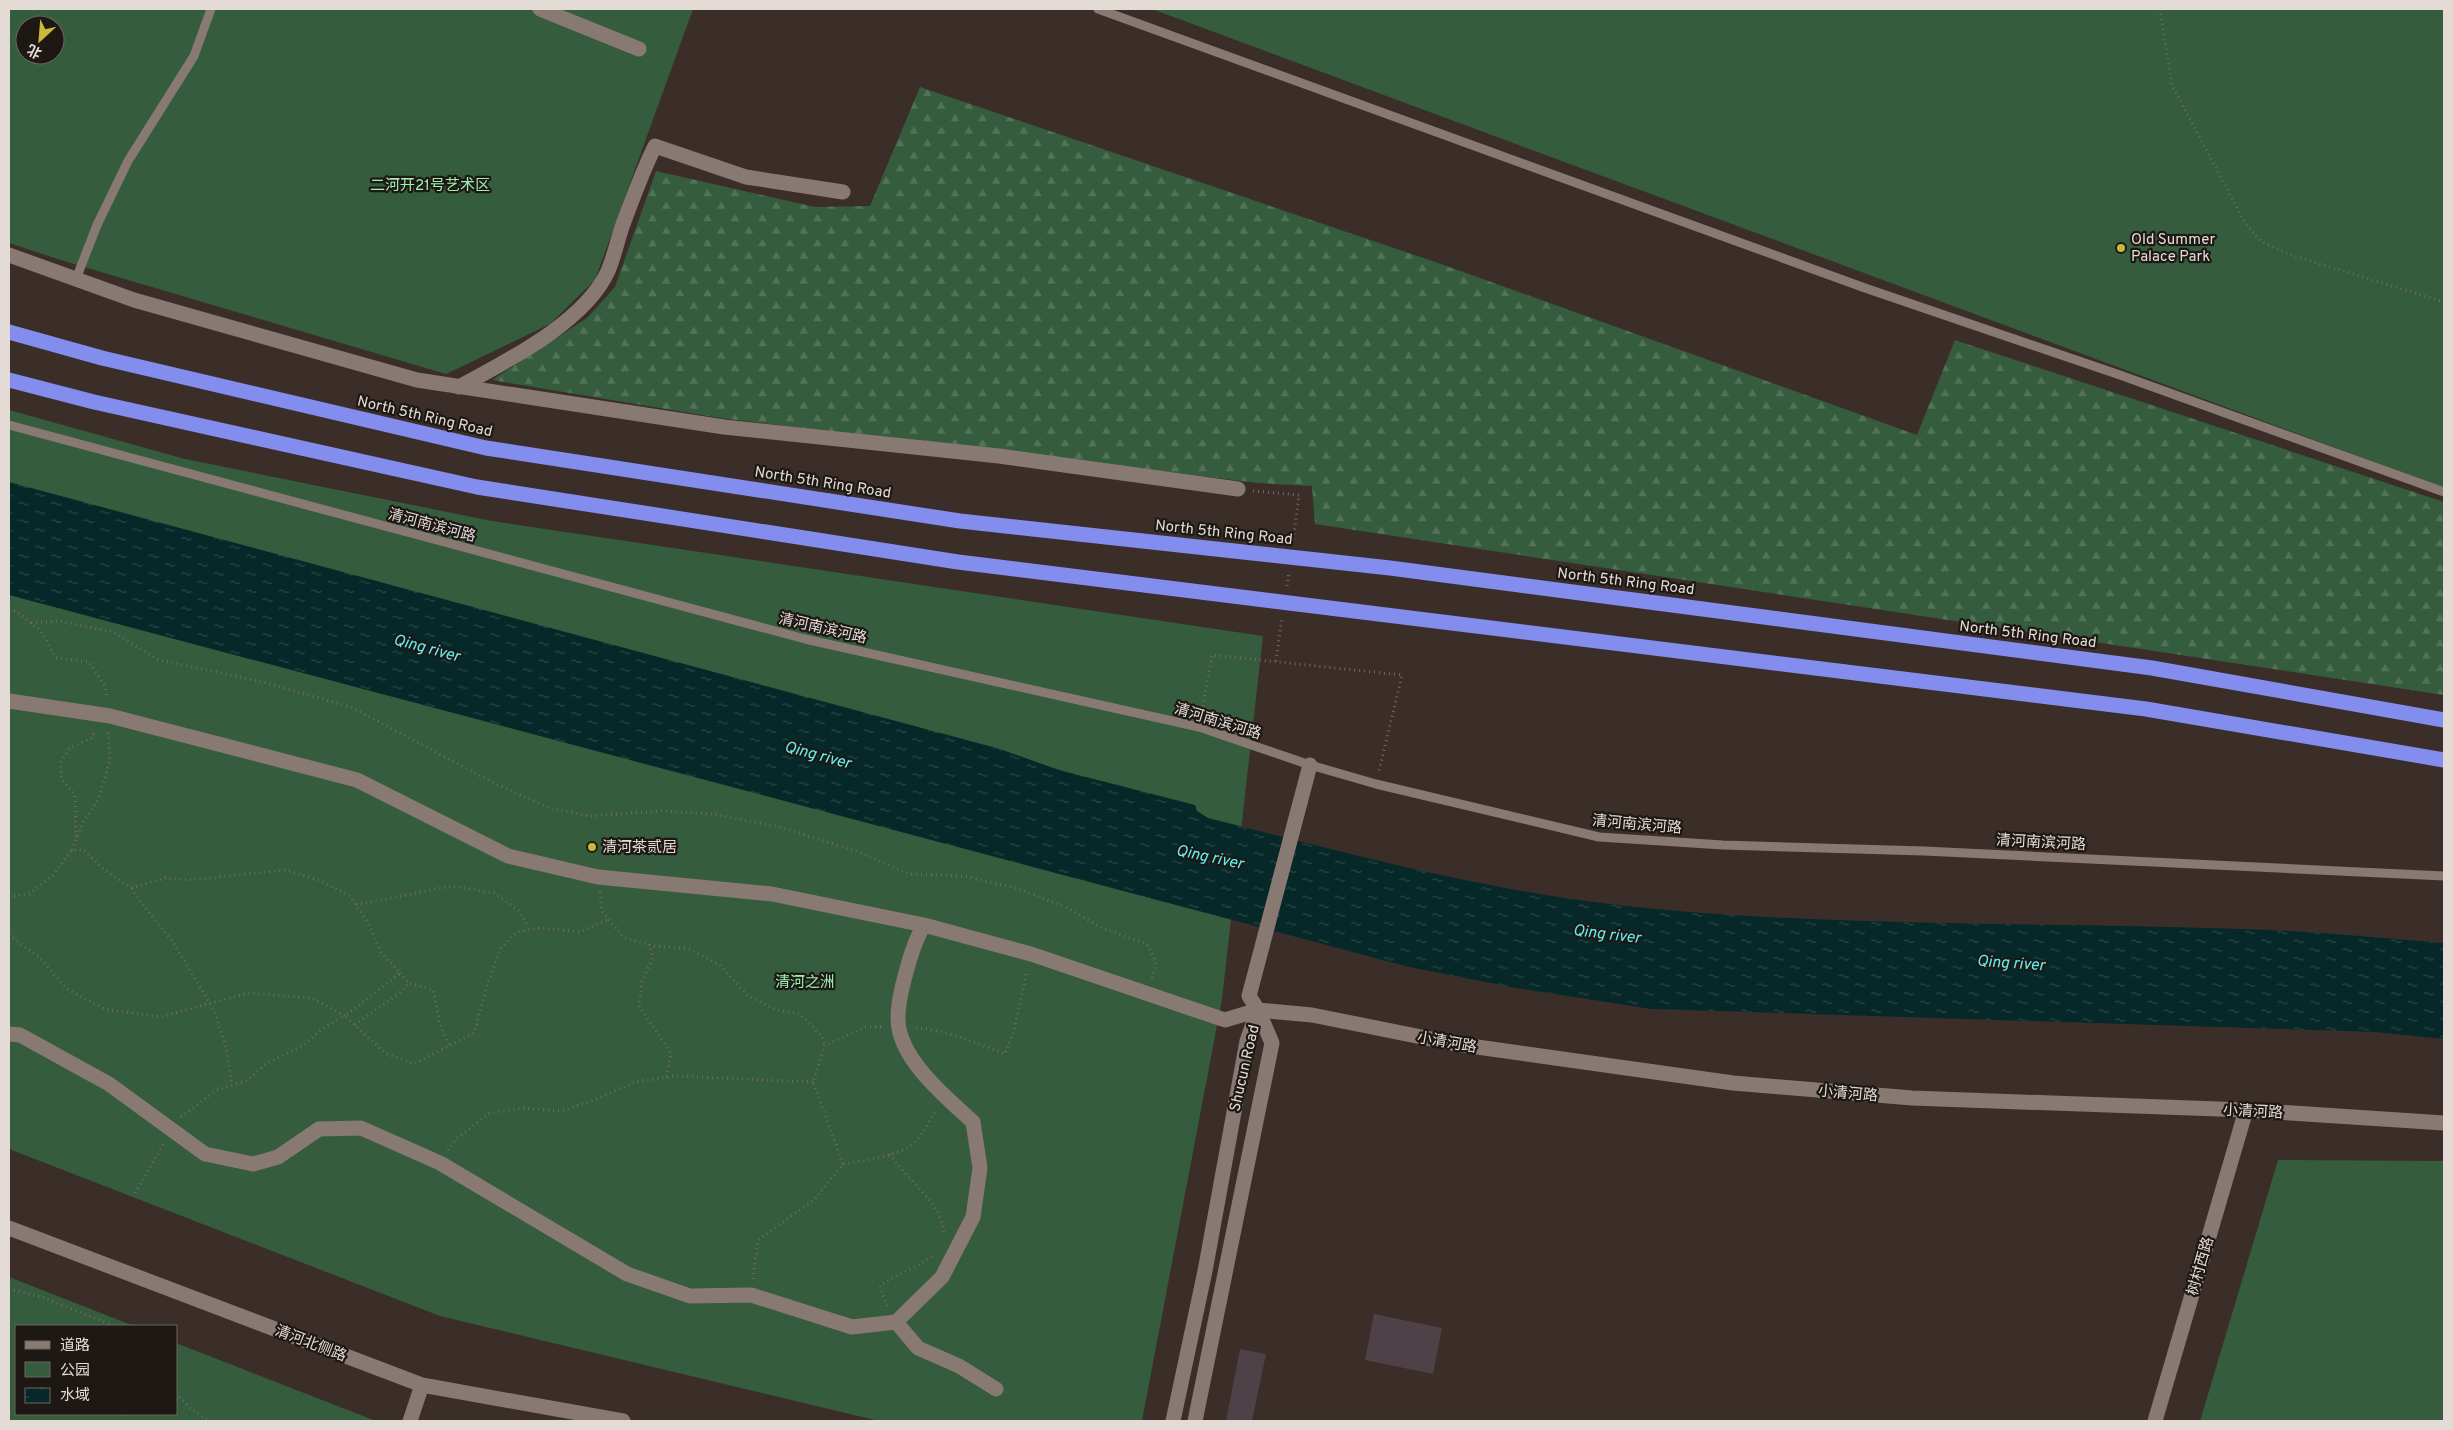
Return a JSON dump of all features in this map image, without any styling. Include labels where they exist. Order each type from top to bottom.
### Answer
[{"type":"highway","points":[[9,325],[102,358]]},
{"type":"highway","name":"North 5th Ring Road","points":[[9,332],[102,358],[486,448],[516,453],[960,521],[1390,568],[2152,668],[2444,720]]},
{"type":"highway","points":[[9,380],[94,402],[487,489],[958,562],[2146,708],[2444,760]]},
{"type":"street","points":[[540,9],[639,49]]},
{"type":"street","points":[[460,387],[522,353],[566,320],[597,289],[608,271],[638,185],[655,146],[746,177],[843,192]]},
{"type":"street","points":[[9,255],[143,303],[417,380],[724,428],[999,456],[1238,489]]},
{"type":"street","points":[[9,701],[101,715],[357,780],[508,856],[598,877],[772,894],[924,925],[1030,954],[1225,1020],[1258,1010],[1249,996],[1254,972],[1310,765]]},
{"type":"street","points":[[9,1034],[20,1035],[109,1084],[205,1154],[253,1164],[278,1156],[319,1129],[361,1128],[440,1163],[627,1274],[690,1296],[751,1295],[852,1327],[896,1322],[942,1277],[973,1217],[980,1168],[973,1122],[934,1087],[915,1062],[900,1033],[900,998],[917,938],[924,925]]},
{"type":"street","name":"小清河路","points":[[1258,1010],[1312,1015],[1456,1044],[1733,1083],[1912,1098],[2246,1110],[2444,1123]]},
{"type":"street","name":"Shucun Road","points":[[1173,1421],[1207,1262],[1247,1041],[1258,1010]]},
{"type":"street","name":"Shucun Road","points":[[1195,1421],[1272,1042],[1258,1010]]},
{"type":"street","name":"树村西路","points":[[2154,1421],[2246,1110]]},
{"type":"street","name":"清河北侧路","points":[[9,1228],[422,1386],[623,1421]]},
{"type":"street","points":[[896,1322],[918,1348],[959,1366],[996,1389]]},
{"type":"street","points":[[410,1421],[422,1386]]},
{"type":"lane","points":[[76,278],[97,225],[128,161],[194,56],[211,9]]},
{"type":"lane","points":[[1098,9],[1865,288],[2120,375],[2444,492]]},
{"type":"lane","name":"清河南滨河路","points":[[9,425],[805,639],[1199,727],[1310,765],[1376,784],[1599,837],[1723,845],[1924,851],[2444,876]]},
{"type":"path","points":[[2160,9],[2172,85],[2245,223],[2261,241],[2288,254],[2444,302]]},
{"type":"path","points":[[1238,489],[1300,495],[1293,544]]},
{"type":"path","points":[[1286,592],[1290,563]]},
{"type":"path","points":[[1276,661],[1283,612]]},
{"type":"path","points":[[31,623],[59,620],[113,632],[159,660],[259,681],[351,706],[496,784],[552,808],[591,816],[662,811],[713,814],[780,827],[861,853],[909,874],[964,876],[1016,888],[1066,907],[1102,928],[1147,944],[1156,962],[1148,994]]},
{"type":"path","points":[[1199,727],[1212,656],[1402,674],[1376,784]]},
{"type":"path","points":[[76,840],[75,795],[62,780],[60,761],[70,748],[92,738],[101,715]]},
{"type":"path","points":[[9,898],[29,894],[53,875],[72,850],[84,850],[107,872],[132,888],[135,895],[173,942],[215,1012],[226,1047],[232,1085]]},
{"type":"path","points":[[132,888],[165,878],[191,880],[285,870],[318,880],[350,896],[368,923],[381,952],[409,982],[433,990],[440,1024],[450,1047]]},
{"type":"path","points":[[598,877],[602,911],[624,938],[649,944],[689,949],[720,965],[747,995],[774,1009],[800,1014],[821,1035],[825,1045]]},
{"type":"path","points":[[356,905],[451,886],[494,893],[518,910],[529,927]]},
{"type":"path","points":[[9,935],[40,958],[67,989],[104,1009],[160,1016],[248,994],[312,998],[345,1016],[385,1053],[414,1064],[474,1033],[488,979],[501,948],[517,932],[540,928],[580,932],[609,919]]},
{"type":"path","points":[[649,944],[653,957],[642,982],[639,1006],[670,1053],[666,1078]]},
{"type":"path","points":[[134,1193],[171,1130],[185,1112],[217,1090],[248,1080],[267,1063],[304,1045],[318,1032],[345,1016],[400,973]]},
{"type":"path","points":[[355,1026],[402,991],[409,982]]},
{"type":"path","points":[[440,1163],[456,1138],[490,1113],[523,1108],[560,1111],[594,1100],[635,1082],[666,1078],[813,1082]]},
{"type":"path","points":[[751,1295],[758,1240],[814,1200],[843,1164],[890,1154],[911,1145],[925,1130],[944,1096]]},
{"type":"path","points":[[890,1154],[899,1168],[917,1186],[937,1212],[944,1235],[940,1242]]},
{"type":"path","points":[[896,1322],[883,1298],[880,1286],[890,1278],[915,1268],[933,1256],[937,1249]]},
{"type":"path","points":[[9,1289],[41,1296],[113,1325]]},
{"type":"path","points":[[178,1395],[190,1408],[210,1421]]},
{"type":"green space","name":"二河开21号艺术区","points":[[9,9],[693,9],[595,280],[550,324],[446,374],[67,262],[9,243]]},
{"type":"green space","name":"Old Summer Palace Park","points":[[1152,9],[2444,9],[2444,488]]},
{"type":"green space","points":[[920,87],[1441,264],[1917,435],[1955,340],[2444,502],[2444,695],[1315,524],[1312,486],[1258,483],[720,418],[492,380],[587,318],[615,287],[656,171],[815,207],[870,206]]},
{"type":"green space","name":"清河之洲","points":[[9,410],[185,459],[492,521],[1263,636],[1222,999],[1142,1421],[879,1421],[440,1316],[9,1149]]},
{"type":"green space","points":[[2278,1160],[2444,1161],[2444,1421],[2200,1421]]},
{"type":"green space","points":[[9,1277],[131,1325],[15,1325],[15,1415],[178,1415],[178,1344],[376,1421],[9,1421]]},
{"type":"water","name":"Qing river","points":[[9,482],[1000,749],[1059,770],[1195,805],[1197,811],[1208,818],[1374,860],[1486,884],[1599,903],[1729,915],[1803,919],[2269,930],[2444,943],[2444,1039],[2375,1032],[1651,1009],[1516,988],[1409,967],[9,595]]},
{"type":"building","points":[[1374,1314],[1442,1328],[1433,1374],[1365,1360]]},
{"type":"building","points":[[1240,1349],[1266,1354],[1252,1421],[1226,1421]]},
{"type":"place","name":"Old Summer Palace Park","points":[[2121,248]]},
{"type":"place","name":"清河·茶贰居","points":[[592,847]]}]
